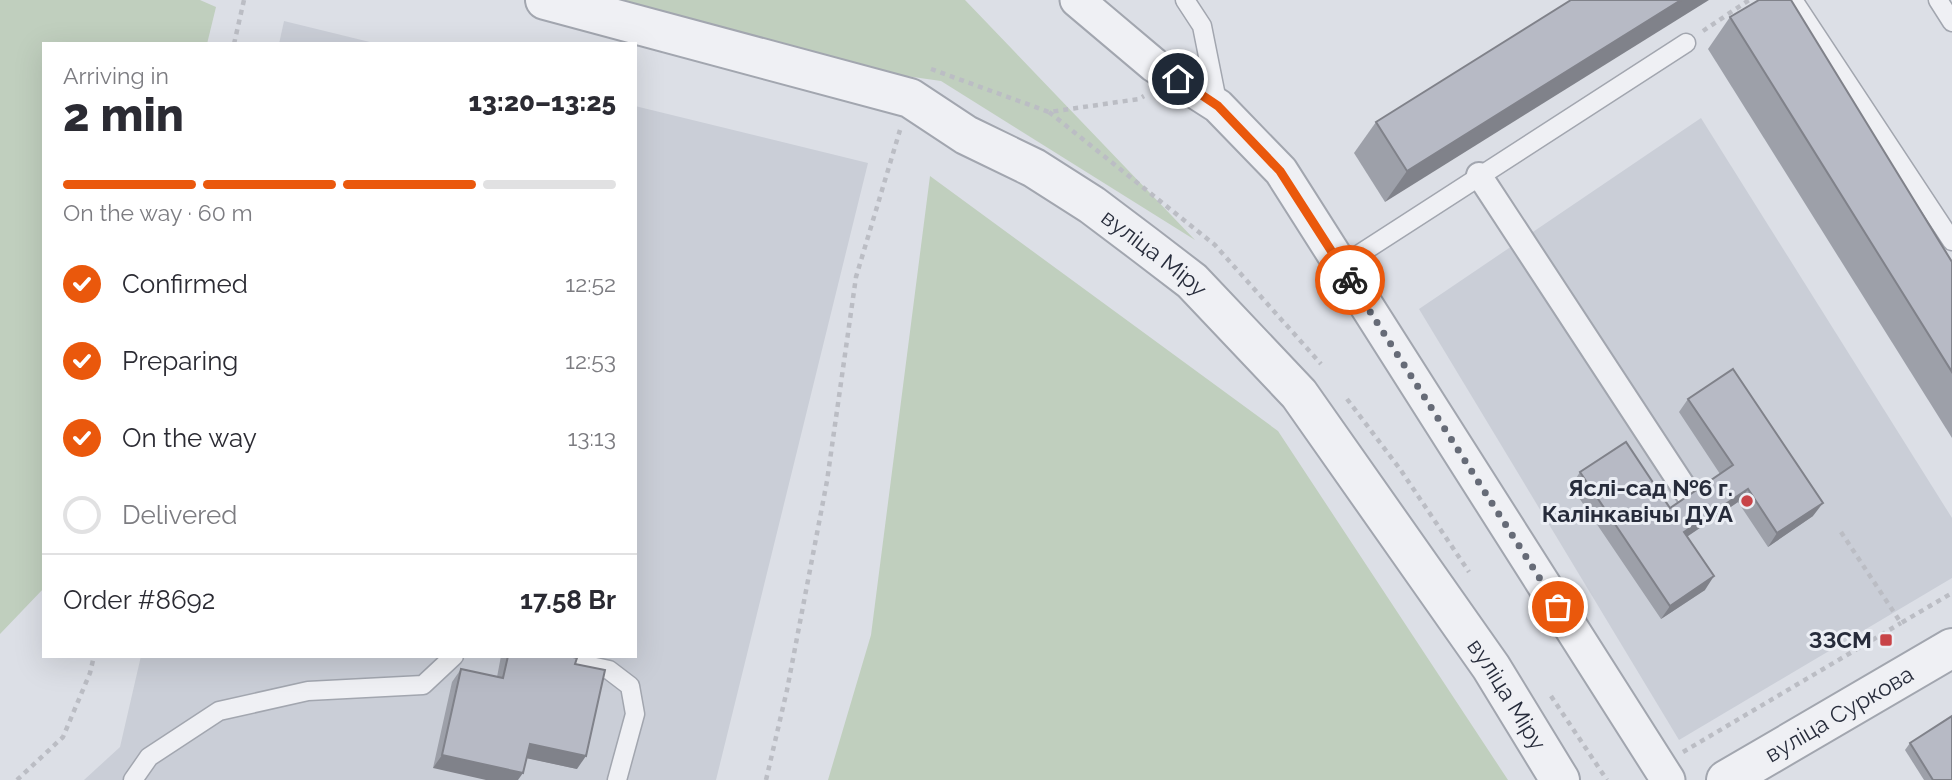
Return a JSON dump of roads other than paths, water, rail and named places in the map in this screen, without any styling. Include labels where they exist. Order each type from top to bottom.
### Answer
[{"type":"street","name":"вуліца Міру","points":[[545,0],[915,82],[966,135],[1034,168],[1092,205],[1182,274],[1201,290],[1299,394],[1491,667],[1560,780]]},
{"type":"street","points":[[1077,0],[1154,65],[1218,106],[1280,171],[1664,773]]},
{"type":"street","points":[[1479,175],[1692,500]]},
{"type":"street","name":"вуліца Суркова","points":[[1726,780],[1951,652]]},
{"type":"lane","points":[[1185,0],[1202,26],[1218,106]]},
{"type":"lane","points":[[1793,0],[1952,242]]},
{"type":"lane","points":[[1938,0],[1952,22]]},
{"type":"lane","points":[[1341,266],[1686,43]]},
{"type":"lane","points":[[133,780],[149,757],[219,711],[308,691],[423,685],[452,658]]},
{"type":"lane","points":[[554,658],[609,670],[630,686],[635,714],[617,780]]},
{"type":"place","name":"Яслі-сад №6 г. Калінкавічы ДУА","points":[[1747,501]]},
{"type":"place","name":"ЗЗСМ","points":[[1886,640]]}]
